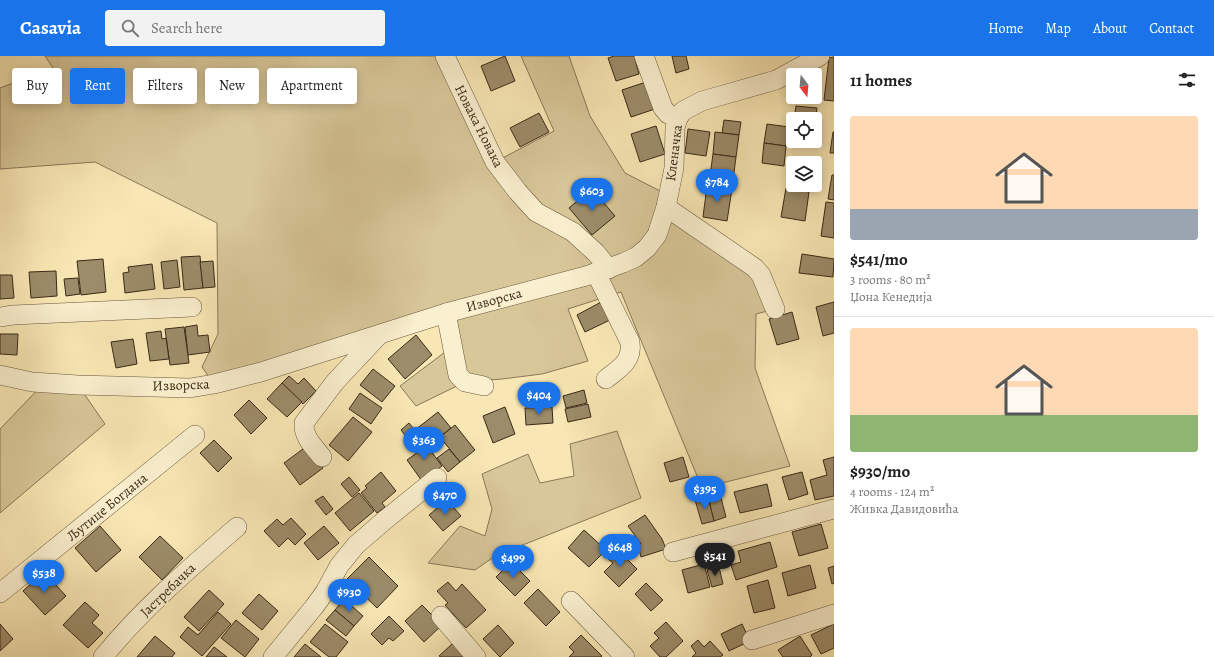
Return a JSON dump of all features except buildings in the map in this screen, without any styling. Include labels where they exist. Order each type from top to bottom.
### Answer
[{"type":"street","name":"Новака Новака","points":[[445,56],[495,162],[518,192],[536,212],[573,232],[596,253],[603,271]]},
{"type":"street","points":[[644,56],[663,108],[668,114],[678,118]]},
{"type":"street","name":"Кленачка","points":[[603,271],[636,257],[647,248],[657,235],[666,207],[674,168],[675,128],[678,118],[683,111],[702,101],[776,80],[820,56]]},
{"type":"street","points":[[666,207],[755,268],[762,275],[775,309]]},
{"type":"street","name":"Изворска","points":[[0,375],[32,382],[190,388],[214,384],[261,372],[446,313],[603,271]]},
{"type":"street","points":[[603,271],[630,342],[631,349],[629,357],[622,366],[606,379]]},
{"type":"street","points":[[0,317],[13,315],[192,307]]},
{"type":"street","points":[[446,313],[458,375],[465,382],[484,386]]},
{"type":"street","name":"Изворска","points":[[322,457],[306,436],[304,423],[335,382],[380,334]]},
{"type":"street","name":"Љутице Богдана","points":[[0,592],[195,435]]},
{"type":"street","points":[[273,657],[314,607],[325,592],[339,566],[356,545],[437,478]]},
{"type":"street","points":[[673,552],[834,509]]},
{"type":"street","name":"Јастребачка","points":[[104,657],[123,633],[237,526]]},
{"type":"street","points":[[571,601],[624,657]]},
{"type":"street","points":[[752,640],[834,614]]},
{"type":"street","points":[[441,616],[476,657]]},
{"type":"shaded area","points":[[45,56],[446,56],[495,162],[554,131],[521,56],[569,56],[590,116],[625,173],[668,195],[666,207],[755,268],[775,309],[756,314],[755,368],[790,466],[702,488],[621,292],[568,309],[588,361],[542,374],[465,382],[416,406],[400,386],[453,346],[446,313],[214,384],[202,367],[218,334],[217,223],[95,162],[0,169],[0,88],[12,83],[12,104],[62,104],[62,68],[53,68]]},
{"type":"shaded area","points":[[44,383],[78,385],[105,424],[0,513],[0,429]]},
{"type":"shaded area","points":[[617,431],[641,498],[495,556],[475,570],[428,563],[460,526],[485,536],[492,509],[482,474],[528,454],[540,483],[574,476],[570,444]]}]
